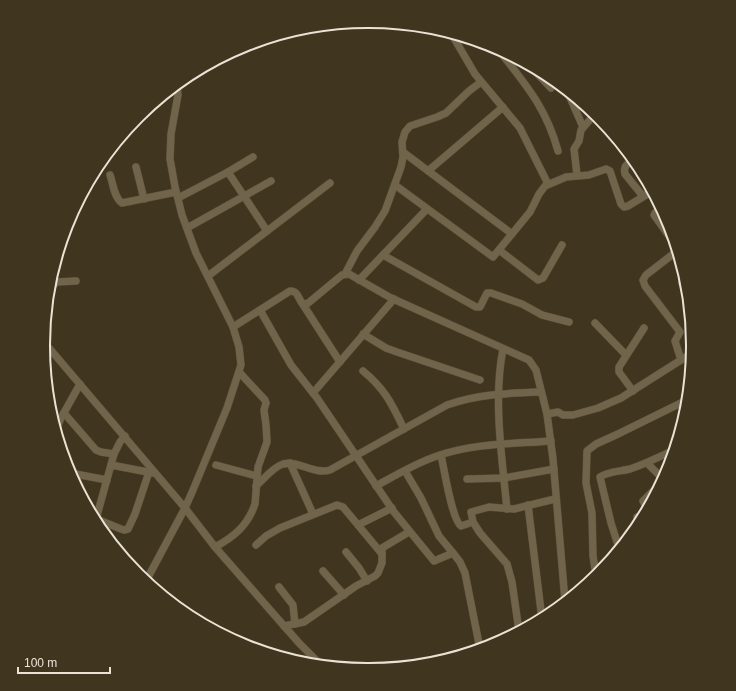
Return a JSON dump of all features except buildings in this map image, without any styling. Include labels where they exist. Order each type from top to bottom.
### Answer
[{"type":"street","points":[[456,41],[481,82],[520,128],[548,184]]},
{"type":"street","points":[[507,60],[540,106],[553,134],[558,151]]},
{"type":"street","points":[[302,303],[307,304],[311,302],[345,274],[357,251],[381,218],[401,168],[403,136],[407,129],[410,126],[437,118],[446,113],[469,91],[481,82]]},
{"type":"street","points":[[548,85],[551,88]]},
{"type":"street","points":[[149,575],[184,508],[228,408],[241,365],[239,347],[233,327],[196,253],[177,195],[170,159],[170,147],[178,92]]},
{"type":"street","points":[[573,103],[583,127]]},
{"type":"street","points":[[428,171],[503,107]]},
{"type":"street","points":[[576,175],[574,152],[579,141],[580,130],[591,119]]},
{"type":"street","points":[[402,152],[512,234]]},
{"type":"street","points":[[110,175],[119,202],[125,203],[177,195],[228,172],[253,157]]},
{"type":"street","points":[[628,164],[624,167],[625,174],[642,195],[647,193]]},
{"type":"street","points":[[136,167],[144,199]]},
{"type":"street","points":[[395,185],[491,257],[494,256],[530,212],[541,190],[548,184],[566,177],[589,175],[606,169],[610,172],[621,204],[624,207],[647,194]]},
{"type":"street","points":[[228,172],[267,231]]},
{"type":"street","points":[[187,228],[271,181]]},
{"type":"street","points":[[208,276],[330,183]]},
{"type":"street","points":[[359,280],[427,209]]},
{"type":"street","points":[[656,212],[654,215],[662,226]]},
{"type":"street","points":[[499,250],[538,280],[544,278],[562,245]]},
{"type":"street","points":[[672,255],[646,275],[643,280],[645,286],[680,332],[675,341],[681,360]]},
{"type":"street","points":[[383,256],[476,307],[480,307],[487,293],[490,293],[522,304],[542,316],[569,322]]},
{"type":"street","points":[[345,274],[349,274],[394,299],[526,358],[532,363],[536,370],[547,414],[551,441],[564,594]]},
{"type":"street","points":[[57,282],[76,281]]},
{"type":"street","points":[[233,327],[290,291],[296,293],[340,362]]},
{"type":"street","points":[[313,393],[394,299]]},
{"type":"street","points":[[260,310],[291,365],[313,393],[409,532],[434,561],[454,553]]},
{"type":"street","points":[[595,323],[626,356]]},
{"type":"street","points":[[633,391],[618,370],[644,328]]},
{"type":"street","points":[[363,334],[386,348],[480,380]]},
{"type":"street","points":[[50,349],[125,436],[152,473],[184,508],[215,547],[284,626],[315,658]]},
{"type":"street","points":[[503,349],[500,368],[499,394],[500,444],[507,509]]},
{"type":"street","points":[[547,414],[558,412],[565,415],[583,413],[621,398],[685,357]]},
{"type":"street","points":[[363,371],[376,382],[384,392],[404,429]]},
{"type":"street","points":[[215,547],[230,539],[239,531],[246,522],[255,504],[256,476],[267,442],[264,410],[266,403],[265,400],[240,372]]},
{"type":"street","points":[[60,422],[80,384]]},
{"type":"street","points":[[256,486],[277,467],[284,464],[324,472],[356,456],[447,405],[464,399],[499,394],[541,392]]},
{"type":"street","points":[[595,568],[592,513],[586,483],[587,451],[596,444],[680,404]]},
{"type":"street","points":[[64,413],[96,450],[114,454]]},
{"type":"street","points":[[97,511],[114,454],[125,436]]},
{"type":"street","points":[[376,486],[441,455],[476,447],[551,441]]},
{"type":"street","points":[[617,542],[600,477],[630,469],[667,454]]},
{"type":"street","points":[[441,455],[457,522],[461,526],[473,522]]},
{"type":"street","points":[[647,463],[658,474]]},
{"type":"street","points":[[290,464],[313,514]]},
{"type":"street","points":[[111,465],[152,473]]},
{"type":"street","points":[[216,465],[256,476]]},
{"type":"street","points":[[467,479],[504,478],[554,470]]},
{"type":"street","points":[[405,471],[421,498],[439,536],[454,553],[465,573],[479,643]]},
{"type":"street","points":[[104,522],[124,530],[128,529],[152,473]]},
{"type":"street","points":[[79,475],[107,480]]},
{"type":"street","points":[[518,625],[512,582],[507,564],[489,544],[473,522],[470,514],[472,511],[489,507],[514,509],[556,499]]},
{"type":"street","points":[[256,545],[272,532],[334,505],[340,506],[382,554]]},
{"type":"street","points":[[528,506],[541,611]]},
{"type":"street","points":[[358,525],[392,508]]},
{"type":"street","points":[[284,626],[304,622],[310,619],[378,573],[382,563],[382,549],[384,546],[409,532]]},
{"type":"street","points":[[346,552],[367,581]]},
{"type":"street","points":[[322,571],[344,595]]},
{"type":"street","points":[[279,587],[293,605],[295,624]]}]
